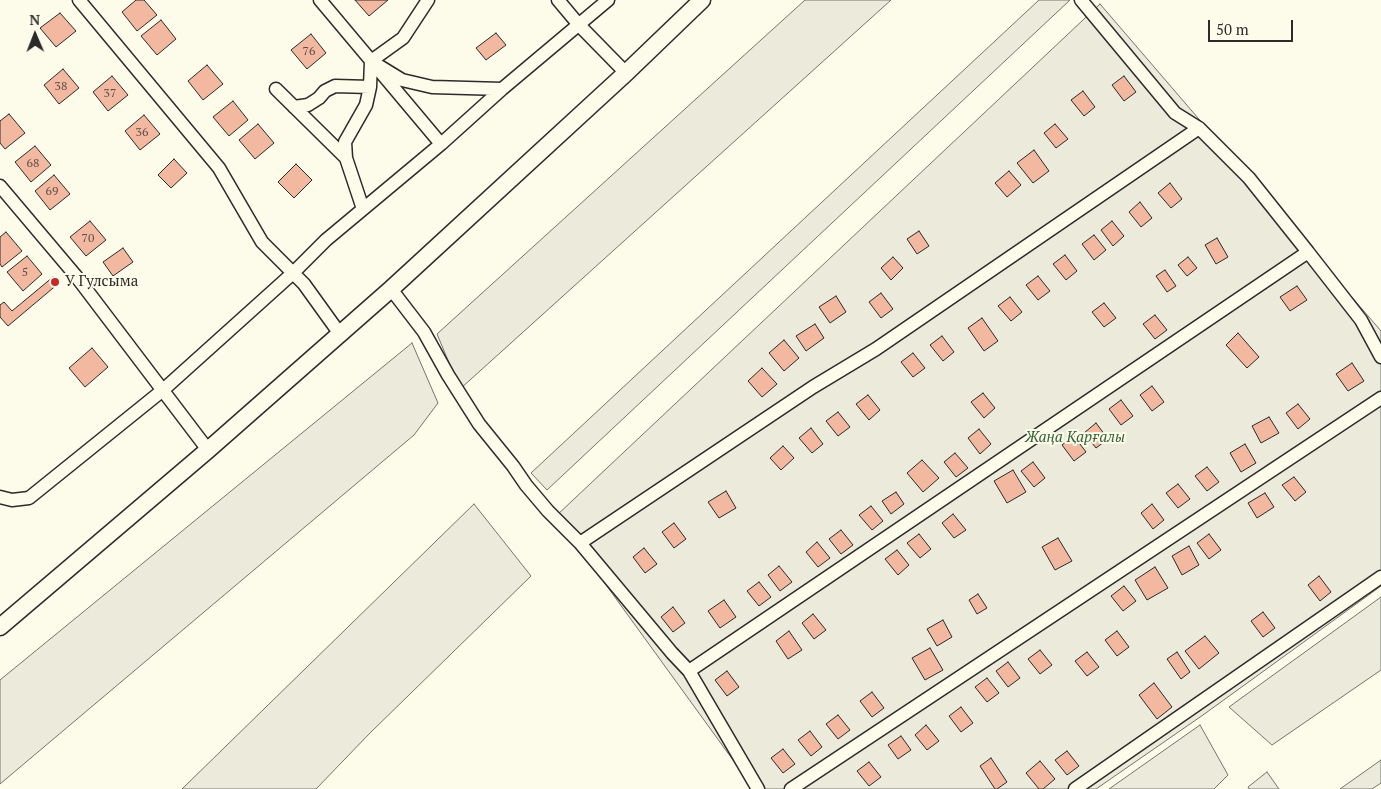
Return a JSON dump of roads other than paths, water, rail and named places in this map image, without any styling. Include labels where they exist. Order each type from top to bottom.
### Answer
[{"type":"main road","points":[[0,627],[208,450],[391,289],[626,73],[702,0]]},
{"type":"street","points":[[79,0],[219,168],[262,242],[304,284],[340,334]]},
{"type":"street","points":[[320,0],[441,144]]},
{"type":"street","points":[[371,61],[403,38],[428,0]]},
{"type":"street","points":[[558,0],[579,25],[626,73]]},
{"type":"street","points":[[0,497],[12,500],[29,498],[163,390],[293,273],[326,240],[608,0]]},
{"type":"street","points":[[1081,0],[1175,113],[1199,128],[1250,178],[1361,320],[1381,357]]},
{"type":"street","points":[[363,209],[346,158],[345,142],[366,105],[370,87],[371,61]]},
{"type":"street","points":[[371,61],[402,80],[432,87],[502,89]]},
{"type":"street","points":[[294,107],[308,105],[319,98],[325,90],[335,86],[370,87]]},
{"type":"street","points":[[276,89],[346,158]]},
{"type":"street","points":[[580,543],[813,387],[876,349],[1199,128]]},
{"type":"street","points":[[0,186],[76,276],[208,450]]},
{"type":"street","points":[[689,671],[1308,252]]},
{"type":"street","points":[[391,289],[424,332],[479,424],[526,485],[580,543],[672,654],[689,671],[758,789]]},
{"type":"street","points":[[791,789],[1381,398]]},
{"type":"street","points":[[1075,789],[1381,577]]},
{"type":"place","name":"У Гулсыма","points":[[55,282]]},
{"type":"park label","name":"Жаңа Қарғалы","points":[[1075,438]]}]
